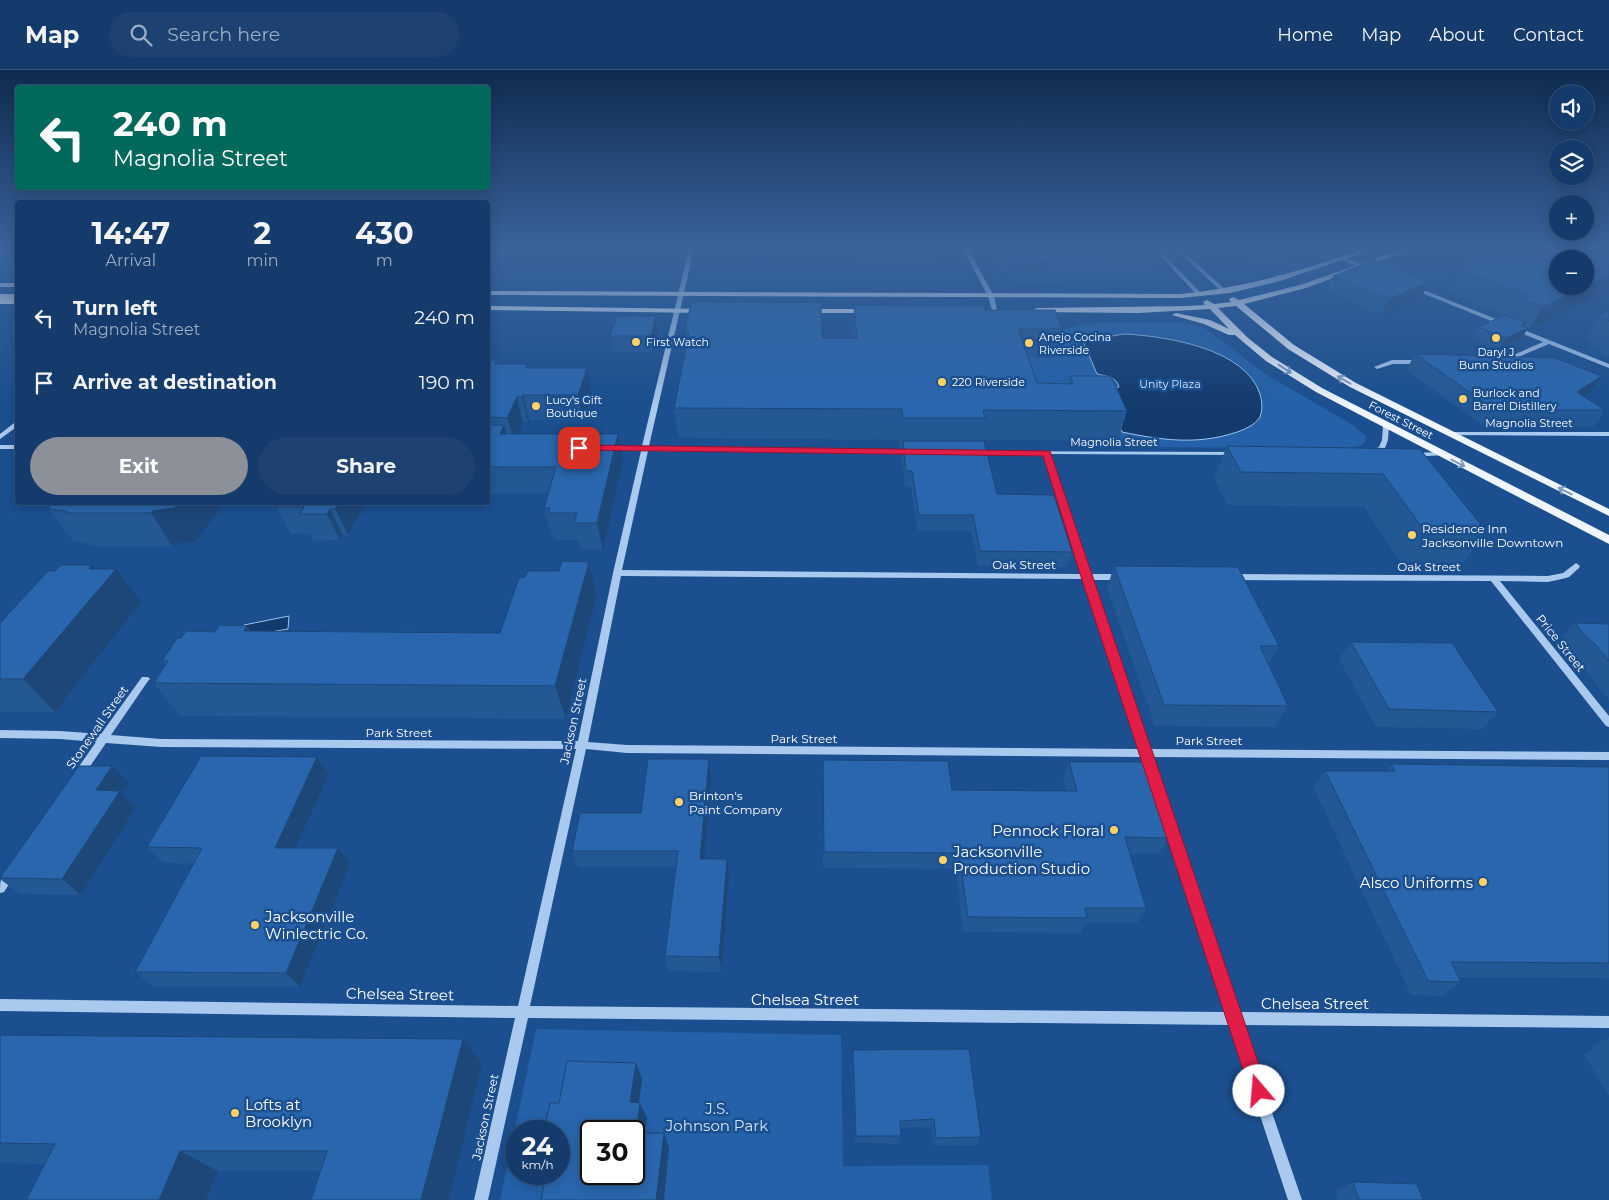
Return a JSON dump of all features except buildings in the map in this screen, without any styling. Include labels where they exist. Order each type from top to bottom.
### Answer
[{"type":"main road","name":"Forest Street","points":[[1207,302],[1246,340],[1298,378],[1386,426],[1609,540]]},
{"type":"main road","points":[[1030,310],[1151,311],[1244,302]]},
{"type":"main road","points":[[1264,327],[1260,311],[1267,302]]},
{"type":"main road","name":"Forest Street","points":[[1238,303],[1264,327],[1342,379],[1609,513]]},
{"type":"main road","points":[[490,308],[717,311]]},
{"type":"main road","points":[[793,311],[882,311]]},
{"type":"main road","points":[[1151,311],[1207,322],[1246,340]]},
{"type":"street","name":"Jackson Street","points":[[481,1200],[521,1012],[582,745],[617,574],[679,302]]},
{"type":"street","points":[[993,302],[995,310]]},
{"type":"street","points":[[1449,302],[1609,366]]},
{"type":"street","points":[[1496,363],[1506,361],[1548,342]]},
{"type":"street","points":[[1377,367],[1392,362],[1430,362]]},
{"type":"street","points":[[0,437],[15,424]]},
{"type":"street","points":[[1384,455],[1366,453],[1382,448],[1386,440],[1386,426]]},
{"type":"street","name":"Magnolia Street","points":[[1449,434],[1609,434]]},
{"type":"street","points":[[0,447],[15,447]]},
{"type":"street","points":[[598,448],[920,452]]},
{"type":"street","name":"Magnolia Street","points":[[969,452],[1247,453]]},
{"type":"street","points":[[1047,453],[1086,577],[1295,1200]]},
{"type":"street","points":[[1407,456],[1441,454]]},
{"type":"street","name":"Oak Street","points":[[1226,577],[1548,579],[1566,575],[1576,566]]},
{"type":"street","name":"Oak Street","points":[[617,574],[1130,577]]},
{"type":"street","name":"Price Street","points":[[1493,578],[1609,724]]},
{"type":"street","name":"Stonewall Street","points":[[72,784],[145,680]]},
{"type":"street","name":"Park Street","points":[[0,734],[60,735],[162,743],[582,745],[627,749],[1609,756]]},
{"type":"street","points":[[0,888],[17,864]]},
{"type":"street","name":"Chelsea Street","points":[[0,1005],[1609,1022]]},
{"type":"green space","name":"Unity Plaza","points":[[1171,322],[1196,325],[1206,329],[1267,375],[1353,425],[1366,436],[1366,441],[1360,446],[1350,448],[1120,447],[1103,406],[1031,413],[1013,358],[1049,334],[1079,325],[1094,323]]},
{"type":"green space","name":"J.S. Johnson Park","points":[[536,1029],[841,1035],[843,1166],[988,1165],[992,1200],[500,1200],[505,1176],[505,1185],[570,1185],[570,1120],[517,1120]]},
{"type":"shaded area","points":[[1124,334],[1181,342],[1221,355],[1252,378],[1260,394],[1262,411],[1260,417],[1252,425],[1242,430],[1206,439],[1165,439],[1122,432],[1105,393],[1119,387],[1118,384],[1111,378],[1097,374],[1083,341]]},
{"type":"shaded area","points":[[289,616],[288,629],[236,638],[244,625]]},
{"type":"place","name":"Daryl J Bunn Studios","points":[[1496,338]]},
{"type":"place","name":"First Watch","points":[[636,342]]},
{"type":"place","name":"Anejo Cocina Riverside","points":[[1029,343]]},
{"type":"place","name":"220 Riverside","points":[[942,382]]},
{"type":"place","name":"Burlock and Barrel Distillery","points":[[1463,399]]},
{"type":"place","name":"Lucy's Gift Boutique","points":[[536,406]]},
{"type":"place","name":"Residence Inn Jacksonville Downtown","points":[[1412,535]]},
{"type":"place","name":"Brinton's Paint Company","points":[[679,802]]},
{"type":"place","name":"Pennock Floral","points":[[1114,830]]},
{"type":"place","name":"Jacksonville Production Studio","points":[[943,860]]},
{"type":"place","name":"Alsco Uniforms","points":[[1483,882]]},
{"type":"place","name":"Jacksonville Winlectric Co.","points":[[255,925]]},
{"type":"place","name":"Lofts at Brooklyn","points":[[235,1113]]},
{"type":"route","points":[[579,448],[1047,453],[1086,577],[1259,1091]]}]
